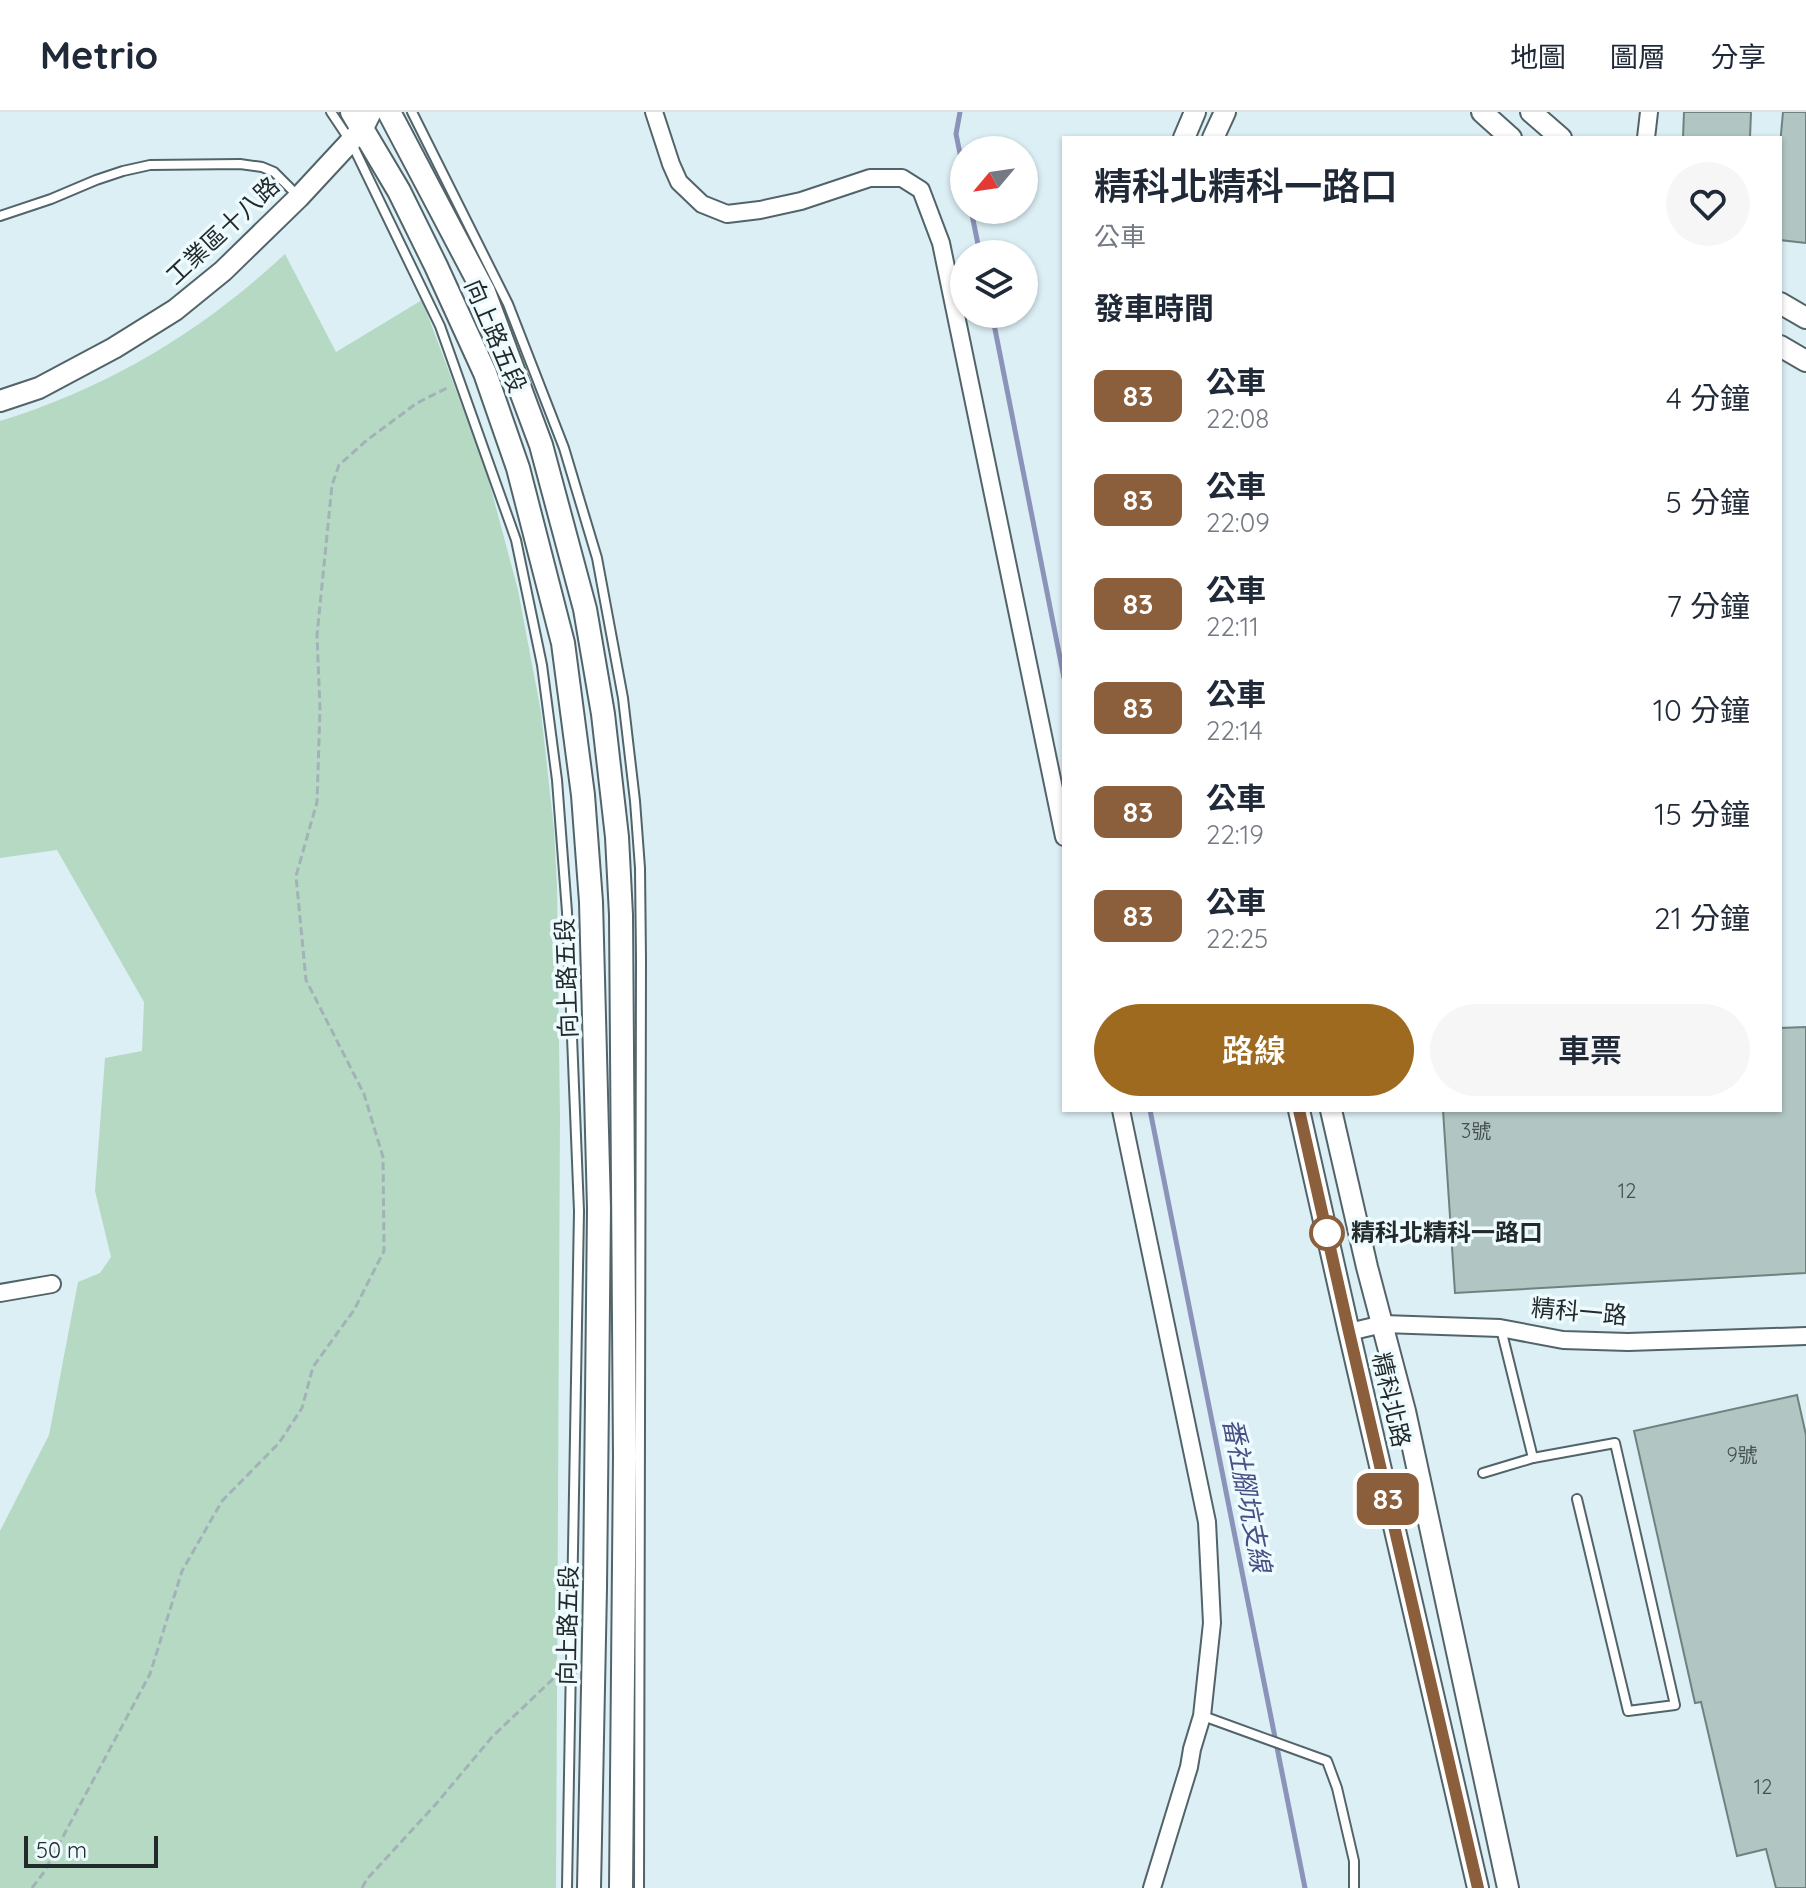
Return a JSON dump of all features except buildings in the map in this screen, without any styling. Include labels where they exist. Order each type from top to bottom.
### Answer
[{"type":"main road","name":"向上路五段","points":[[389,112],[484,292],[541,445],[585,609],[603,714],[617,837],[621,915],[625,1456],[621,1888]]},
{"type":"main road","name":"向上路五段","points":[[364,120],[485,373],[518,468],[563,643],[583,795],[591,902],[599,1208],[589,1888]]},
{"type":"street","points":[[654,112],[679,182],[702,204],[727,214],[801,201],[870,178],[902,178],[921,190],[941,243],[1062,827]]},
{"type":"street","points":[[1185,136],[1195,112]]},
{"type":"street","points":[[1214,136],[1225,112]]},
{"type":"street","points":[[1482,112],[1509,136]]},
{"type":"street","points":[[1531,112],[1559,136]]},
{"type":"street","points":[[1646,136],[1649,112]]},
{"type":"street","name":"工業區十八路","points":[[0,401],[39,388],[114,348],[175,310],[223,271],[299,197],[364,120]]},
{"type":"street","points":[[1782,304],[1806,318]]},
{"type":"street","points":[[1782,347],[1806,361]]},
{"type":"street","points":[[1121,1112],[1207,1522],[1212,1623],[1202,1716],[1152,1888]]},
{"type":"street","name":"精科北路","points":[[1299,1112],[1478,1888]]},
{"type":"street","name":"精科北路","points":[[1331,1112],[1367,1267],[1405,1411],[1508,1888]]},
{"type":"street","points":[[0,1293],[52,1284]]},
{"type":"street","name":"精科一路","points":[[1349,1332],[1383,1324],[1500,1328],[1563,1340],[1628,1342],[1806,1336]]},
{"type":"lane","name":"向上路五段","points":[[331,112],[364,120],[516,540],[542,665],[557,780],[567,912],[579,1211],[567,1888]]},
{"type":"lane","name":"向上路五段","points":[[412,112],[508,304],[564,448],[597,558],[623,698],[640,868],[639,1888]]},
{"type":"lane","points":[[0,216],[123,171],[150,165],[195,163],[262,167],[274,172],[299,197]]},
{"type":"lane","points":[[1500,1328],[1533,1458]]},
{"type":"lane","points":[[1483,1473],[1533,1458],[1615,1443],[1675,1705],[1628,1711],[1577,1499]]},
{"type":"lane","points":[[1202,1716],[1327,1761],[1337,1788],[1354,1861],[1354,1888]]},
{"type":"path","points":[[32,1888],[44,1872],[150,1674],[182,1571],[222,1501],[287,1432],[302,1408],[313,1367],[354,1310],[384,1251],[383,1157],[364,1094],[306,980],[296,876],[317,802],[320,709],[317,635],[332,485],[339,465],[367,440],[417,403],[459,381]]},
{"type":"path","points":[[362,1888],[492,1737],[571,1663]]},
{"type":"green space","points":[[285,254],[336,352],[422,300],[486,470],[518,590],[541,712],[557,887],[560,1119],[556,1888],[0,1888],[0,1531],[49,1435],[78,1282],[100,1273],[111,1257],[95,1191],[105,1058],[142,1051],[144,1002],[57,850],[0,858],[0,421],[79,392],[152,354],[220,308]]},
{"type":"waterway","name":"番社腳坑支線","points":[[956,136],[960,112]]},
{"type":"waterway","name":"番社腳坑支線","points":[[974,224],[977,240]]},
{"type":"waterway","name":"番社腳坑支線","points":[[995,328],[1062,668]]},
{"type":"waterway","name":"番社腳坑支線","points":[[1150,1112],[1305,1888]]},
{"type":"bus line","name":"83","points":[[1299,1112],[1478,1888]]},
{"type":"place","name":"精科北精科一路口","points":[[1327,1233]]}]
